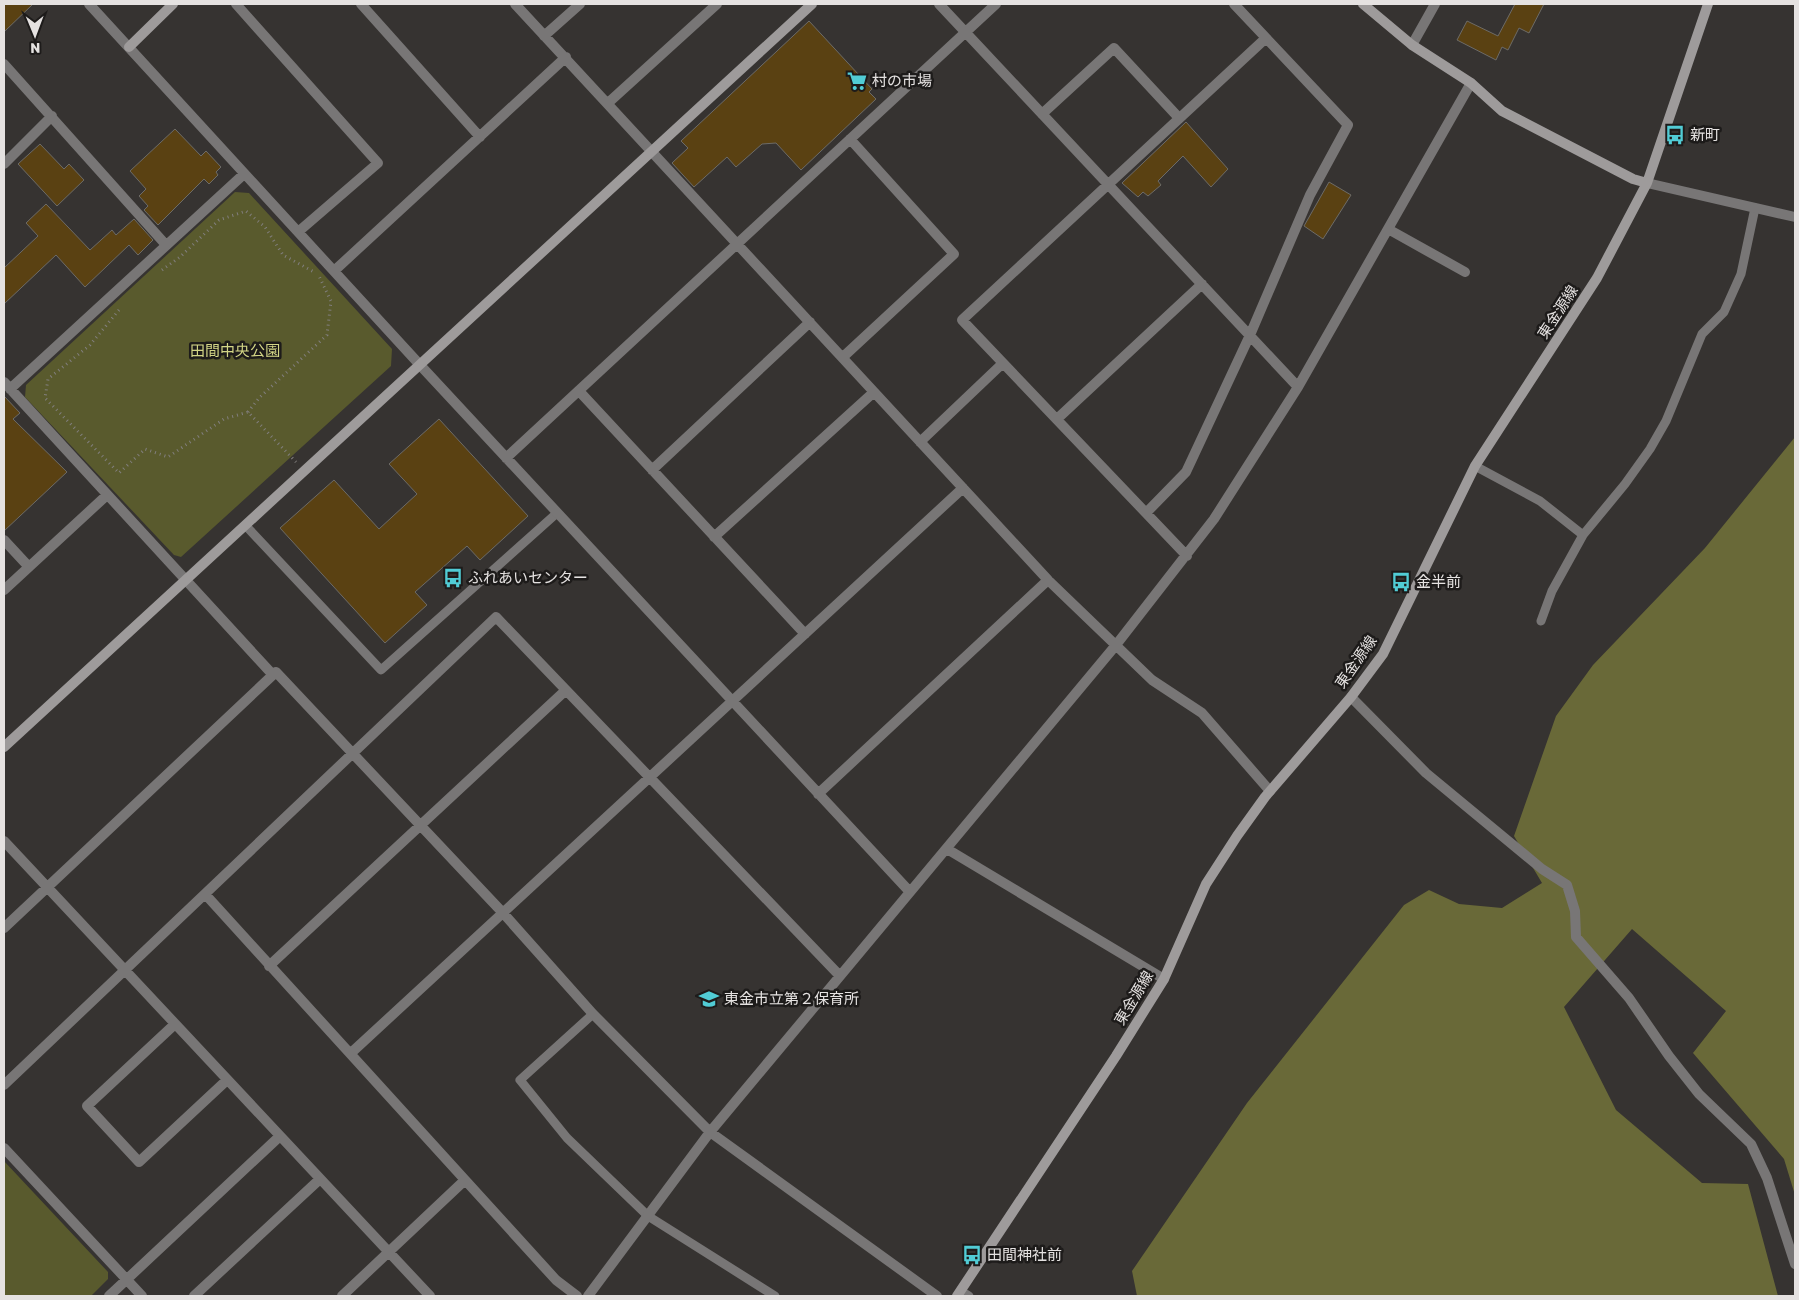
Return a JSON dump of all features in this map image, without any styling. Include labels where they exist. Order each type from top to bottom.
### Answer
[{"type":"street","points":[[89,4],[420,365],[910,892]]},
{"type":"street","points":[[129,47],[173,4]]},
{"type":"street","points":[[236,4],[378,164],[298,232]]},
{"type":"street","points":[[361,4],[480,137]]},
{"type":"street","points":[[515,4],[1048,580],[1152,680],[1202,713],[1270,791]]},
{"type":"street","points":[[544,36],[580,4]]},
{"type":"street","points":[[608,103],[717,4]]},
{"type":"street","points":[[940,4],[1298,387]]},
{"type":"street","points":[[506,458],[996,4]]},
{"type":"street","points":[[1146,513],[1186,472],[1250,335],[1310,194],[1348,125],[1234,4]]},
{"type":"street","points":[[1363,4],[1412,45],[1471,82],[1502,111],[1633,179],[1795,217]]},
{"type":"street","points":[[1412,45],[1435,4]]},
{"type":"street","name":"東金源線","points":[[962,1295],[1164,979],[1206,884],[1237,836],[1270,791],[1351,697],[1383,654],[1475,466],[1597,278],[1647,183],[1708,4]]},
{"type":"street","points":[[4,747],[653,151],[805,6]]},
{"type":"street","points":[[1187,556],[962,320],[1266,38]]},
{"type":"street","points":[[1042,114],[1114,48],[1179,118]]},
{"type":"street","points":[[334,271],[566,57]]},
{"type":"street","points":[[4,64],[166,245]]},
{"type":"street","points":[[588,1296],[710,1132],[1116,645],[1214,519],[1298,387],[1471,82]]},
{"type":"street","points":[[4,164],[52,116]]},
{"type":"street","points":[[843,357],[954,254],[850,140]]},
{"type":"street","points":[[244,174],[7,385],[273,675]]},
{"type":"street","points":[[1388,229],[1465,272]]},
{"type":"street","points":[[1056,419],[1202,284]]},
{"type":"street","points":[[652,470],[810,322]]},
{"type":"street","points":[[920,442],[1003,363]]},
{"type":"street","points":[[579,391],[805,634]]},
{"type":"street","points":[[714,536],[874,392]]},
{"type":"street","points":[[351,1054],[963,488]]},
{"type":"street","points":[[4,590],[107,495]]},
{"type":"street","points":[[4,540],[29,567]]},
{"type":"street","points":[[818,794],[1048,580]]},
{"type":"street","points":[[4,1085],[496,617],[840,976]]},
{"type":"street","points":[[4,928],[276,672],[503,913],[593,1014],[710,1132],[937,1296]]},
{"type":"street","points":[[269,966],[566,690]]},
{"type":"street","points":[[1351,697],[1426,772],[1542,869],[1567,885],[1575,911],[1576,937],[1629,998],[1669,1056],[1699,1094],[1751,1144],[1767,1178],[1795,1264]]},
{"type":"street","points":[[4,841],[430,1296]]},
{"type":"street","points":[[947,849],[1164,979]]},
{"type":"street","points":[[205,894],[556,1280],[577,1296]]},
{"type":"street","points":[[175,1024],[87,1106],[139,1162],[227,1080]]},
{"type":"street","points":[[109,1296],[280,1136]]},
{"type":"street","points":[[4,1148],[142,1296]]},
{"type":"street","points":[[194,1296],[320,1179]]},
{"type":"street","points":[[342,1296],[465,1180]]},
{"type":"lane","points":[[1541,621],[1552,590],[1583,535],[1625,484],[1650,449],[1666,421],[1702,334],[1724,312],[1741,274],[1755,208]]},
{"type":"lane","points":[[1475,466],[1540,501],[1583,535]]},
{"type":"lane","points":[[246,526],[381,670],[557,513]]},
{"type":"lane","points":[[593,1014],[520,1080],[567,1138],[648,1216],[775,1296]]},
{"type":"path","points":[[124,303],[90,345],[48,378],[45,398],[119,473],[145,449],[168,457],[224,419],[248,412],[259,398],[327,336],[331,302],[317,273],[283,255],[265,227],[246,211],[219,220],[180,256],[158,273]]},
{"type":"path","points":[[248,412],[305,472]]},
{"type":"green space","name":"田間中央公園","points":[[235,192],[249,193],[392,349],[391,366],[181,557],[174,555],[25,397],[26,385]]},
{"type":"green space","points":[[4,1161],[108,1272],[108,1279],[91,1296],[4,1296]]},
{"type":"shaded area","points":[[1795,437],[1795,1195],[1784,1159],[1693,1053],[1726,1011],[1632,929],[1564,1007],[1616,1110],[1702,1183],[1748,1184],[1778,1296],[1137,1296],[1132,1271],[1247,1103],[1404,905],[1429,890],[1459,904],[1502,908],[1542,883],[1514,836],[1556,716],[1593,665],[1705,548]]},
{"type":"building","points":[[4,4],[33,4],[4,32]]},
{"type":"building","points":[[1515,4],[1544,4],[1529,33],[1519,28],[1508,50],[1502,47],[1496,60],[1457,40],[1467,21],[1498,36]]},
{"type":"building","points":[[809,21],[872,89],[869,92],[876,99],[801,170],[776,143],[762,144],[736,167],[727,157],[694,187],[672,163],[688,148],[681,141]]},
{"type":"building","points":[[1186,122],[1228,169],[1211,187],[1183,156],[1158,181],[1161,185],[1148,196],[1143,192],[1138,197],[1122,183]]},
{"type":"building","points":[[175,129],[201,156],[206,151],[221,167],[216,172],[218,175],[209,184],[204,179],[158,225],[144,210],[148,206],[139,196],[146,189],[130,171]]},
{"type":"building","points":[[40,144],[64,169],[69,164],[84,180],[57,206],[18,164]]},
{"type":"building","points":[[1329,182],[1351,195],[1323,239],[1304,226]]},
{"type":"building","points":[[46,204],[90,250],[112,230],[116,235],[134,219],[153,240],[138,255],[129,245],[85,287],[56,255],[4,304],[4,268],[38,236],[26,223]]},
{"type":"building","points":[[4,396],[20,413],[13,419],[67,472],[4,531]]},
{"type":"building","points":[[439,419],[528,516],[480,560],[467,546],[415,592],[427,605],[385,643],[280,528],[334,480],[379,529],[417,494],[389,464]]},
{"type":"place","name":"村の市場","points":[[857,81]]},
{"type":"place","name":"新町","points":[[1675,135]]},
{"type":"place","name":"ふれあいセンター","points":[[453,578]]},
{"type":"place","name":"金半前","points":[[1401,582]]},
{"type":"place","name":"東金市立第２保育所","points":[[709,999]]},
{"type":"place","name":"田間神社前","points":[[972,1255]]}]
